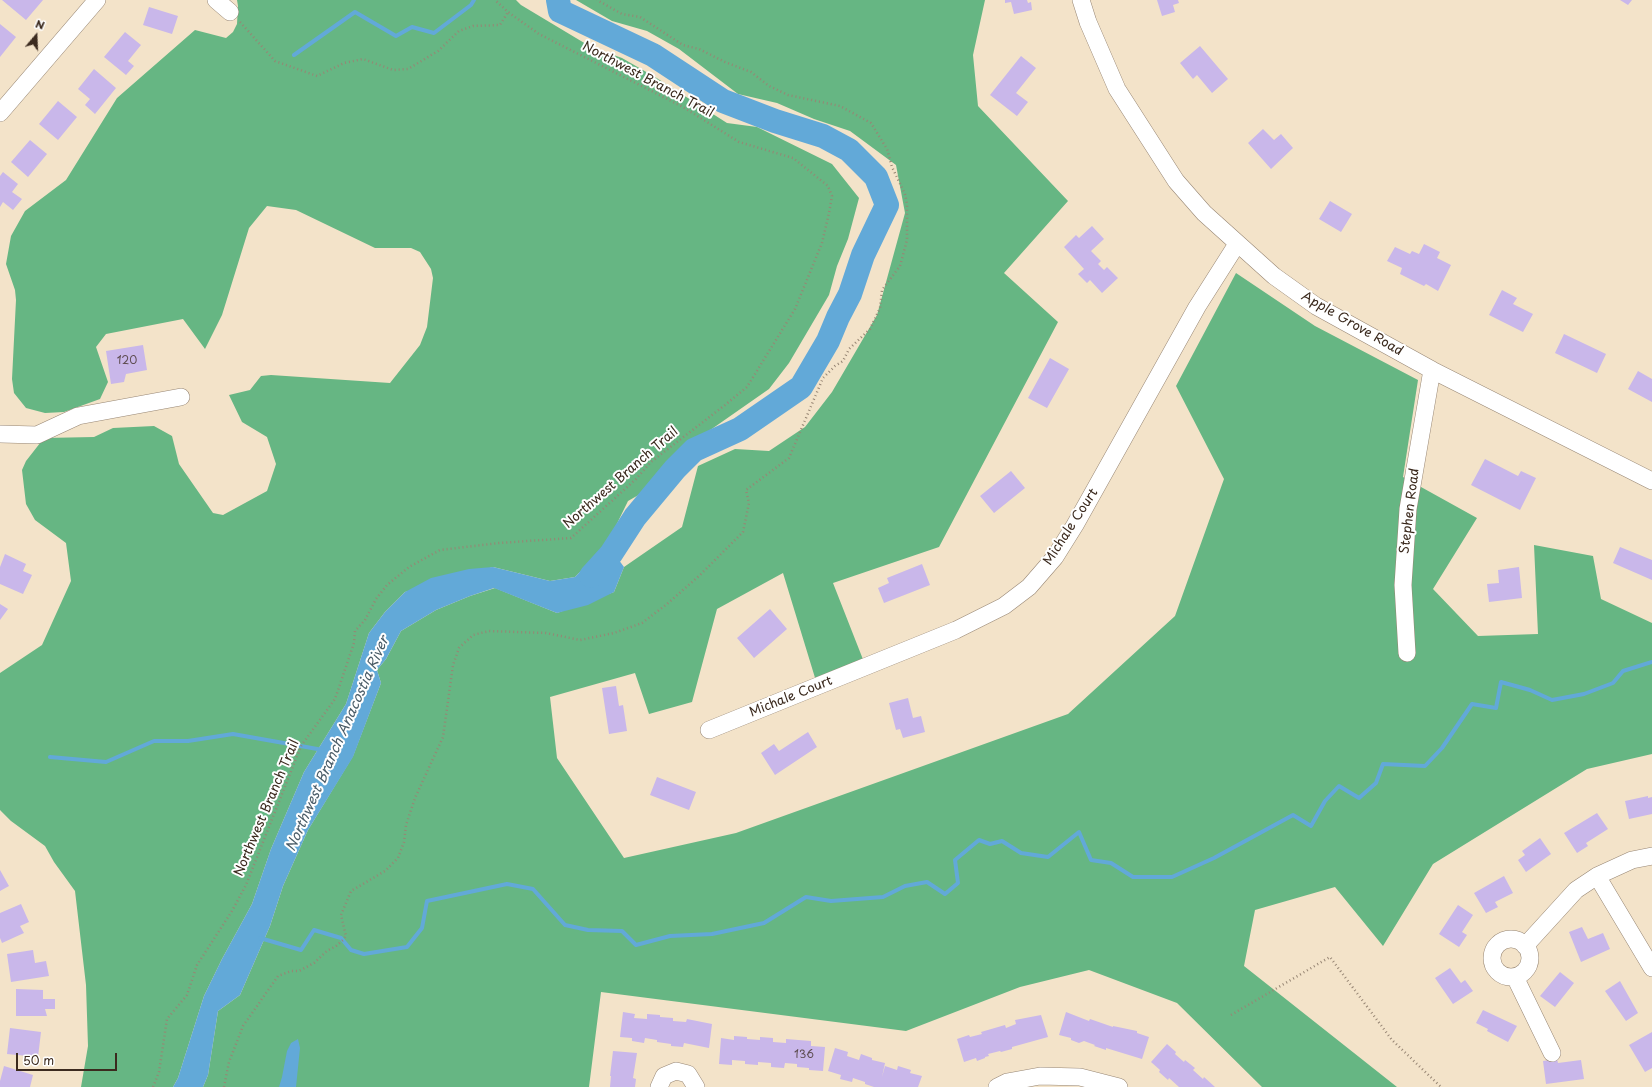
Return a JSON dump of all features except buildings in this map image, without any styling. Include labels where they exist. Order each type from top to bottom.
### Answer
[{"type":"street","points":[[0,113],[97,0]]},
{"type":"street","points":[[216,0],[230,12]]},
{"type":"street","name":"Apple Grove Road","points":[[1081,0],[1088,22],[1121,96],[1176,181],[1204,213],[1274,276],[1316,306],[1432,370],[1652,481]]},
{"type":"street","name":"Michale Court","points":[[709,730],[956,630],[1004,606],[1029,587],[1055,557],[1075,525],[1197,307],[1237,244]]},
{"type":"street","name":"Stephen Road","points":[[1407,653],[1403,585],[1408,509],[1432,370]]},
{"type":"street","points":[[0,434],[38,435],[78,416],[181,397]]},
{"type":"street","points":[[1525,946],[1576,890],[1597,876],[1632,860],[1652,856]]},
{"type":"street","points":[[1597,876],[1652,968]]},
{"type":"street","points":[[1508,939],[1520,941],[1529,951],[1529,964],[1526,970],[1515,977],[1504,976],[1496,971],[1492,962],[1493,950],[1502,941],[1508,939]]},
{"type":"street","points":[[1515,977],[1552,1053]]},
{"type":"street","points":[[659,1087],[664,1076],[676,1071],[688,1074],[696,1087]]},
{"type":"street","points":[[997,1087],[1007,1082],[1040,1076],[1080,1077],[1119,1087]]},
{"type":"path","name":"Northwest Branch Trail","points":[[153,1087],[159,1072],[167,1018],[187,995],[197,965],[232,911],[246,885],[301,746],[335,700],[352,650],[355,631],[365,620],[376,599],[386,585],[409,567],[440,550],[499,543],[571,538],[636,478],[651,462],[726,405],[747,387],[795,309],[822,243],[830,213],[832,196],[828,186],[793,158],[739,142],[683,107],[539,34],[508,12],[495,0]]},
{"type":"path","points":[[224,1087],[228,1062],[243,1026],[278,976],[290,971],[299,971],[314,963],[327,951],[336,946],[346,936],[341,916],[351,891],[385,871],[398,858],[404,842],[406,825],[415,798],[443,737],[453,665],[459,648],[473,635],[488,631],[546,633],[580,640],[594,638],[642,623],[667,604],[700,575],[743,532],[750,503],[746,490],[789,458],[823,378],[842,361],[848,349],[870,329],[880,308],[882,290],[900,266],[908,240],[907,204],[905,194],[892,167],[887,148],[871,124],[840,106],[788,95],[769,86],[751,72],[725,62],[700,49],[683,45],[640,17],[622,14],[597,0]]},
{"type":"path","points":[[230,12],[275,61],[317,76],[344,63],[363,59],[393,70],[408,69],[438,51],[459,31],[473,26],[500,25],[508,12]]},
{"type":"path","points":[[1231,1015],[1330,957],[1392,1040],[1441,1087]]},
{"type":"green space","points":[[237,0],[516,0],[521,5],[591,47],[622,58],[655,77],[727,123],[757,127],[832,164],[859,198],[848,239],[837,266],[829,295],[789,363],[769,389],[706,433],[649,489],[628,501],[607,544],[575,577],[550,581],[493,567],[405,592],[385,612],[369,633],[346,704],[304,772],[271,849],[252,904],[204,996],[178,1078],[173,1087],[81,1087],[88,1046],[86,985],[75,891],[54,862],[45,846],[11,821],[0,810],[0,673],[42,645],[71,581],[66,543],[35,520],[26,504],[22,470],[26,461],[44,438],[94,437],[113,428],[154,426],[172,436],[179,464],[213,513],[223,515],[267,491],[276,464],[267,437],[242,422],[229,395],[250,390],[261,376],[271,375],[390,383],[420,345],[427,327],[433,278],[431,269],[420,252],[411,248],[375,248],[296,210],[267,206],[249,228],[222,315],[205,349],[183,319],[106,334],[96,347],[108,382],[100,399],[64,412],[45,413],[26,408],[14,393],[12,379],[16,300],[15,290],[6,264],[11,236],[25,211],[66,180],[117,98],[195,30],[226,38],[233,32],[237,24]]},
{"type":"green space","points":[[576,0],[985,0],[973,55],[978,106],[1068,201],[1004,273],[1058,322],[939,547],[833,583],[864,662],[816,681],[783,573],[717,609],[692,702],[649,714],[635,673],[550,697],[557,758],[624,858],[736,833],[1068,714],[1175,616],[1224,479],[1176,386],[1236,273],[1315,326],[1418,380],[1403,477],[1477,518],[1433,589],[1478,636],[1538,634],[1534,545],[1593,556],[1601,599],[1652,623],[1652,754],[1587,769],[1433,864],[1383,946],[1335,887],[1255,910],[1244,966],[1397,1087],[1262,1087],[1177,1003],[1089,970],[1020,987],[906,1031],[601,992],[589,1087],[203,1087],[208,1075],[218,1011],[240,995],[270,926],[283,886],[308,830],[353,756],[381,683],[377,670],[386,659],[401,631],[436,610],[470,596],[495,588],[557,613],[614,592],[624,567],[682,527],[698,466],[735,449],[769,451],[805,427],[832,392],[877,315],[905,213],[896,165],[850,131],[814,119],[777,103],[738,94],[679,49],[647,31],[612,21]]},
{"type":"water","points":[[607,544],[624,567],[614,592],[588,605],[557,613],[494,588],[436,610],[401,631],[386,659],[377,670],[381,683],[353,757],[308,830],[283,886],[270,926],[240,995],[218,1011],[208,1075],[203,1087],[173,1087],[178,1078],[204,996],[252,904],[271,849],[304,772],[346,704],[369,633],[385,612],[405,592],[431,578],[469,569],[493,567],[550,581],[575,577]]},
{"type":"water","points":[[298,1039],[300,1048],[296,1087],[279,1087],[287,1051],[291,1043]]},
{"type":"waterway","points":[[294,55],[355,12],[396,36],[412,27],[434,33],[471,5],[474,0]]},
{"type":"waterway","name":"Northwest Branch Anacostia River","points":[[558,0],[560,11],[653,55],[723,101],[775,121],[823,136],[849,150],[876,177],[887,205],[863,255],[850,294],[828,341],[801,387],[740,429],[694,450],[675,469],[635,517],[611,554],[591,576]]},
{"type":"waterway","points":[[260,938],[301,950],[314,930],[341,938],[351,950],[364,954],[407,947],[422,928],[427,901],[507,884],[533,889],[565,925],[588,930],[622,931],[636,945],[670,936],[712,934],[764,923],[806,897],[831,901],[883,897],[905,886],[927,882],[945,894],[958,883],[955,860],[979,840],[990,844],[1002,841],[1021,853],[1048,857],[1079,832],[1091,860],[1111,863],[1133,877],[1172,877],[1214,858],[1293,815],[1311,826],[1325,801],[1339,786],[1359,798],[1376,783],[1383,764],[1425,766],[1442,748],[1472,704],[1496,708],[1501,682],[1530,690],[1552,700],[1584,694],[1613,683],[1623,671],[1652,662]]},
{"type":"waterway","points":[[50,757],[106,762],[154,741],[188,741],[233,734],[323,750]]}]
